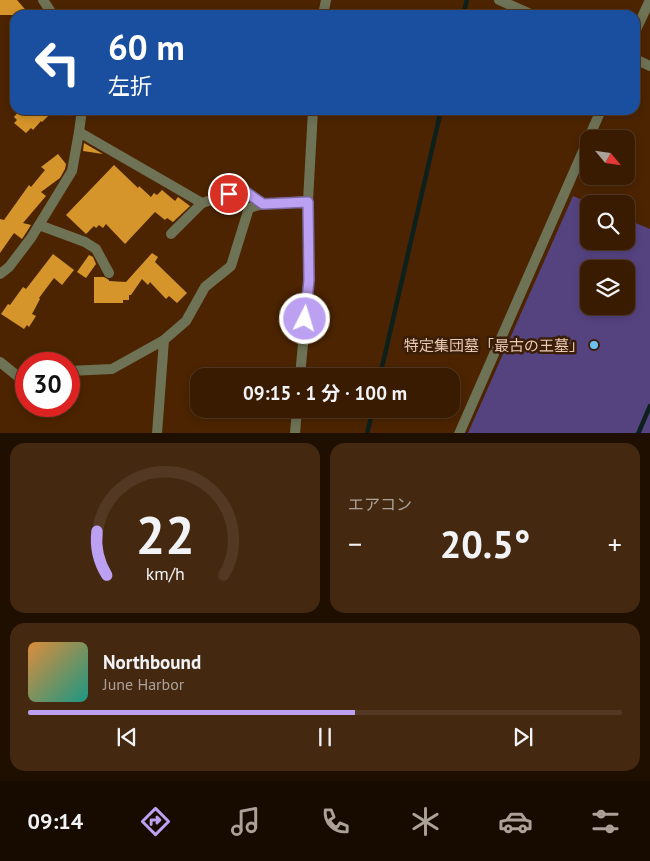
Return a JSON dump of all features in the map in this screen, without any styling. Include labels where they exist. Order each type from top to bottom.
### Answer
[{"type":"street","points":[[499,0],[522,10]]},
{"type":"street","points":[[640,21],[650,0]]},
{"type":"street","points":[[0,274],[9,267],[39,225],[72,171],[81,115]]},
{"type":"street","points":[[301,368],[309,280],[308,202],[313,115]]},
{"type":"street","points":[[459,433],[599,115]]},
{"type":"street","points":[[79,132],[202,203]]},
{"type":"street","points":[[171,234],[202,203],[243,190],[263,204]]},
{"type":"street","points":[[80,371],[112,369],[164,340],[186,321],[205,287],[231,266],[249,208],[263,204],[308,202]]},
{"type":"street","points":[[39,225],[85,242],[96,249],[108,273]]},
{"type":"street","points":[[157,433],[164,340]]},
{"type":"street","points":[[0,362],[15,374]]},
{"type":"street","points":[[295,433],[296,418]]},
{"type":"shaded area","points":[[573,196],[580,199],[580,250],[635,250],[635,223],[650,229],[650,433],[468,433]]},
{"type":"building","points":[[0,0],[17,0],[26,10],[10,10],[10,15],[0,15]]},
{"type":"building","points":[[16,115],[49,115],[33,130],[31,128],[26,133],[14,123],[17,120],[14,117]]},
{"type":"building","points":[[84,143],[103,154],[83,151]]},
{"type":"building","points":[[58,154],[66,164],[60,178],[41,192],[46,196],[23,223],[31,225],[22,239],[14,233],[0,253],[0,219],[4,220],[29,185],[31,187],[45,170],[41,167]]},
{"type":"building","points":[[114,165],[138,188],[139,186],[151,197],[154,193],[157,195],[162,190],[175,201],[178,197],[190,206],[173,222],[167,218],[165,220],[155,212],[125,244],[106,224],[103,228],[99,225],[96,228],[94,226],[86,234],[66,215]]},
{"type":"building","points":[[152,253],[158,257],[155,262],[187,293],[177,303],[169,296],[166,299],[150,282],[148,285],[142,279],[131,295],[129,295],[129,300],[123,300],[123,303],[94,303],[94,277],[104,277],[109,281],[126,282]]},
{"type":"building","points":[[53,254],[74,270],[62,285],[54,278],[39,298],[32,314],[36,316],[29,327],[27,325],[24,329],[1,314],[23,287],[26,289]]},
{"type":"building","points":[[89,255],[93,257],[96,264],[86,278],[77,272]]},
{"type":"waterway","points":[[464,10],[467,0]]},
{"type":"waterway","points":[[382,368],[440,115]]},
{"type":"waterway","points":[[638,433],[650,406]]},
{"type":"waterway","points":[[367,433],[371,418]]},
{"type":"place","name":"特定集団墓「最古の王墓」","points":[[594,345]]},
{"type":"route","points":[[229,194],[243,190],[263,204],[308,202],[309,280],[305,319]]}]
